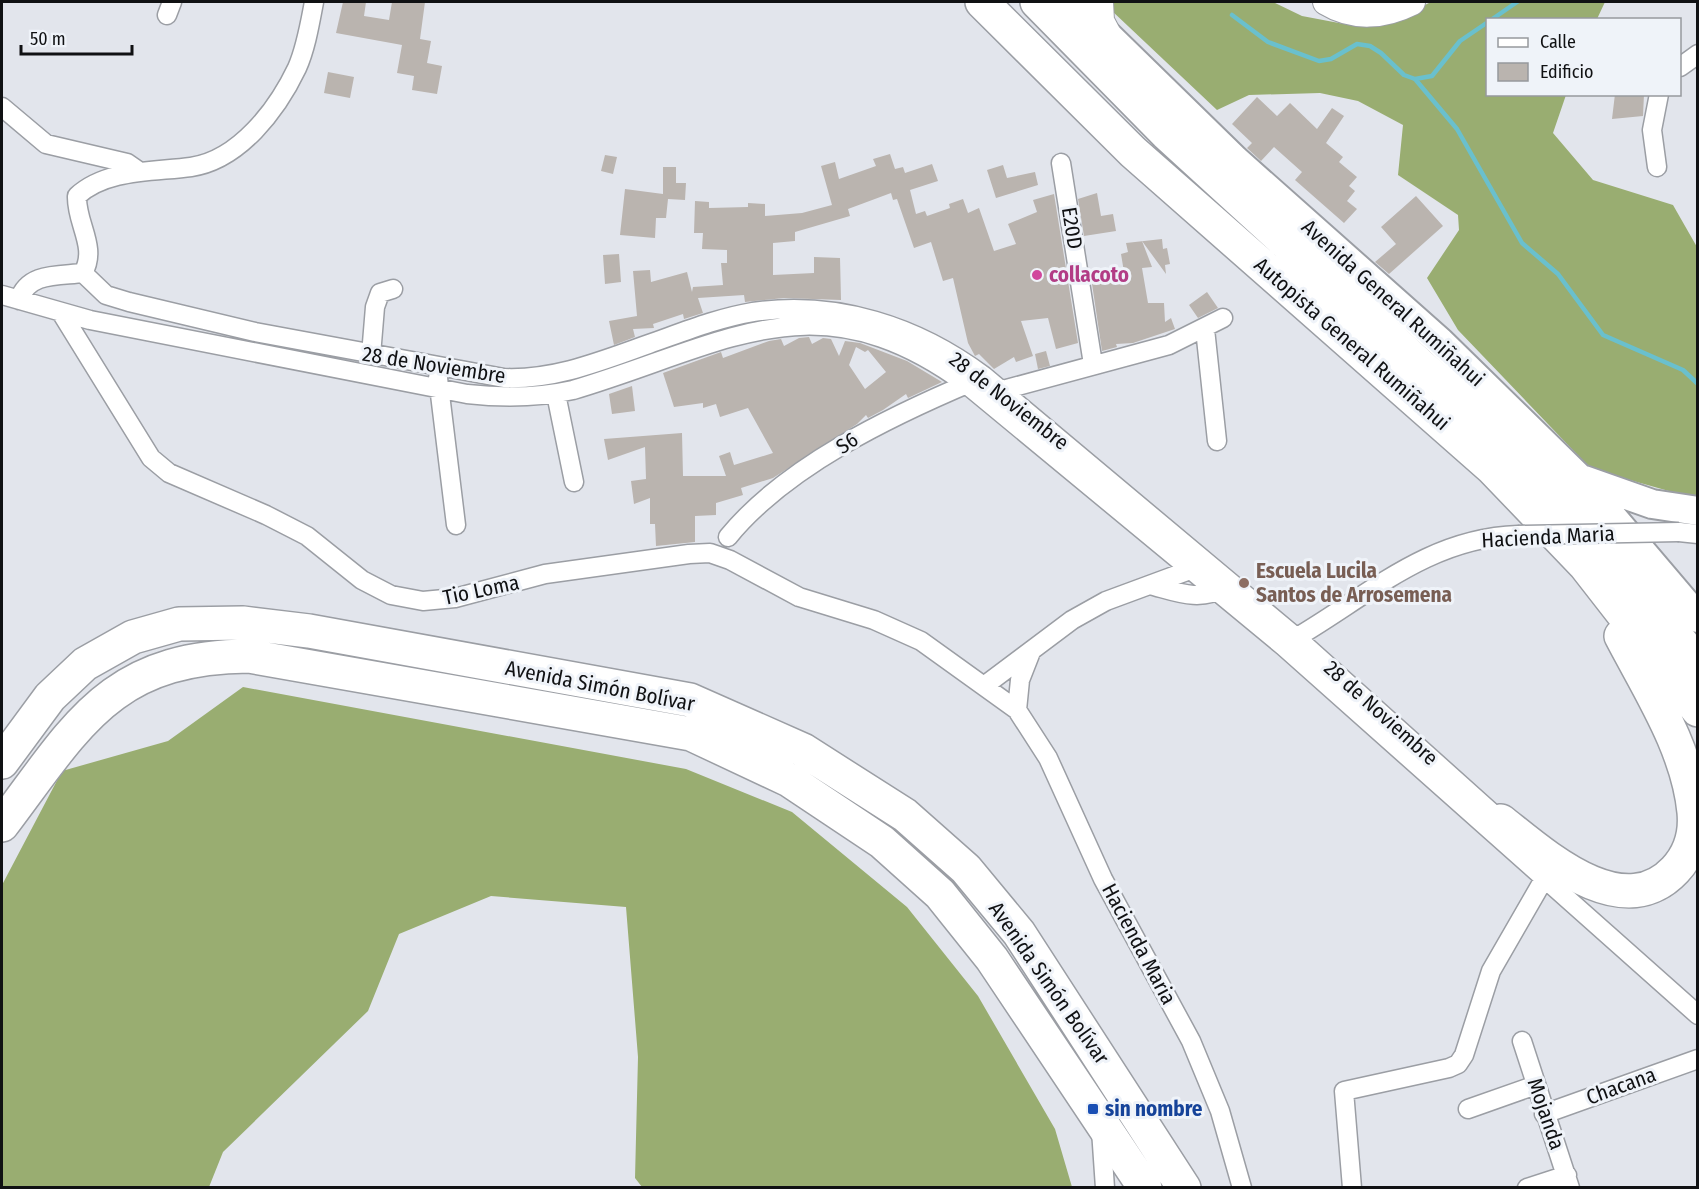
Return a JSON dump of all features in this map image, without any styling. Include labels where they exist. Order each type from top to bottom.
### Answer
[{"type":"highway","name":"Autopista General Rumiñahui","points":[[982,2],[1133,152],[1492,468],[1585,565],[1698,710]]},
{"type":"highway","name":"Autopista General Rumiñahui","points":[[1037,2],[1166,133],[1514,452],[1611,553],[1698,663]]},
{"type":"highway","points":[[1501,821],[1537,850],[1576,875],[1598,886],[1623,891],[1645,888],[1670,875],[1690,848],[1695,826],[1694,810],[1684,768],[1671,732],[1585,565]]},
{"type":"highway","name":"Avenida Simón Bolívar","points":[[2,762],[50,697],[85,664],[133,637],[179,624],[243,623],[309,631],[690,700],[803,750],[905,815],[966,868],[1019,933],[1184,1188]]},
{"type":"highway","name":"Avenida Simón Bolívar","points":[[2,825],[78,725],[103,701],[147,673],[209,656],[249,656],[691,734],[789,780],[882,842],[940,894],[992,959],[1146,1188]]},
{"type":"main road","name":"Avenida General Rumiñahui","points":[[1073,2],[1235,160],[1440,342],[1579,478],[1698,618]]},
{"type":"main road","points":[[1579,478],[1652,504],[1698,511]]},
{"type":"main road","points":[[1637,544],[1653,547],[1666,555],[1698,591]]},
{"type":"street","points":[[20,300],[22,290],[37,279],[83,273],[91,254],[77,210],[77,196],[97,183],[140,172],[192,167],[217,161],[261,124],[297,68],[314,2]]},
{"type":"street","points":[[1100,2],[1101,21],[1111,40]]},
{"type":"street","points":[[1326,2],[1354,13],[1376,14],[1396,10],[1412,2]]},
{"type":"street","points":[[1681,66],[1698,54]]},
{"type":"street","points":[[1657,167],[1652,130],[1659,96]]},
{"type":"street","points":[[2,107],[46,144],[127,163],[140,172]]},
{"type":"street","name":"E20D","points":[[1061,163],[1093,364]]},
{"type":"street","name":"28 de Noviembre","points":[[83,273],[106,295],[255,332],[483,376],[529,379],[586,367],[726,318],[753,312],[813,309],[844,312],[903,330],[939,347],[984,376],[1209,565],[1222,587],[1501,821],[1524,859]]},
{"type":"street","points":[[370,355],[375,308],[380,293],[393,288]]},
{"type":"street","points":[[2,295],[62,314],[439,389],[498,398],[556,394],[593,384],[739,334],[818,324],[843,326],[900,346],[947,370],[1190,571],[1222,587]]},
{"type":"street","name":"Tio Loma","points":[[62,314],[151,458],[169,474],[266,515],[307,536],[362,580],[391,595],[423,601],[455,598],[544,574],[710,553],[730,560],[800,597],[874,620],[921,641],[984,686]]},
{"type":"street","points":[[980,397],[1093,364],[1140,354],[1205,329],[1223,318]]},
{"type":"street","points":[[1205,329],[1217,441]]},
{"type":"street","points":[[249,352],[255,332]]},
{"type":"street","points":[[438,368],[456,525]]},
{"type":"street","name":"S6","points":[[728,537],[753,511],[785,484],[865,431],[984,376]]},
{"type":"street","points":[[556,394],[574,482]]},
{"type":"street","name":"Hacienda Maria","points":[[1290,642],[1418,561],[1461,542],[1518,535],[1688,533]]},
{"type":"street","points":[[984,686],[1072,620],[1106,601],[1209,565]]},
{"type":"street","points":[[1150,585],[1199,596],[1222,587]]},
{"type":"street","points":[[1290,642],[1544,879],[1698,1015]]},
{"type":"street","points":[[1017,710],[1020,680],[1031,652]]},
{"type":"street","name":"Hacienda Maria","points":[[984,686],[1017,710],[1048,758],[1103,879],[1191,1041],[1220,1110],[1242,1188]]},
{"type":"street","points":[[1352,1188],[1344,1091],[1449,1068],[1458,1064],[1464,1055],[1491,971],[1544,879]]},
{"type":"street","name":"Mojanda","points":[[1521,1041],[1568,1181]]},
{"type":"street","name":"Chacana","points":[[1544,1114],[1698,1059]]},
{"type":"street","points":[[1468,1109],[1536,1085]]},
{"type":"street","points":[[1101,1122],[1106,1188]]},
{"type":"street","points":[[1527,1188],[1568,1181]]},
{"type":"green space","points":[[1111,2],[1273,2],[1302,16],[1360,27],[1382,26],[1431,2],[1605,2],[1597,18],[1486,18],[1486,96],[1566,96],[1553,133],[1593,180],[1673,205],[1697,247],[1697,499],[1591,469],[1458,330],[1427,278],[1459,230],[1458,215],[1398,175],[1403,125],[1358,101],[1320,93],[1249,95],[1217,110],[1111,10]]},
{"type":"green space","points":[[243,687],[686,769],[792,812],[907,907],[978,996],[1055,1129],[1072,1187],[642,1187],[635,1178],[638,1057],[626,907],[491,896],[399,934],[368,1011],[223,1152],[209,1187],[2,1188],[2,885],[62,771],[168,741]]},
{"type":"building","points":[[343,2],[366,2],[364,16],[389,20],[392,2],[425,2],[420,39],[431,41],[427,63],[442,66],[437,94],[412,90],[414,76],[397,73],[402,45],[336,33]]},
{"type":"building","points":[[328,72],[354,77],[350,98],[324,93]]},
{"type":"building","points":[[1615,96],[1644,96],[1643,116],[1612,119]]},
{"type":"building","points":[[1257,97],[1277,116],[1290,103],[1317,129],[1332,108],[1344,116],[1326,143],[1343,157],[1339,162],[1357,177],[1349,186],[1355,191],[1347,201],[1357,209],[1344,223],[1295,180],[1302,172],[1274,147],[1261,161],[1247,148],[1252,143],[1232,124]]},
{"type":"building","points":[[890,154],[895,169],[903,167],[905,173],[932,164],[938,181],[910,190],[916,214],[925,211],[927,216],[950,208],[949,204],[963,199],[968,213],[979,208],[994,251],[1016,244],[1008,224],[1037,212],[1033,200],[1054,194],[1078,343],[1056,349],[1048,318],[1021,321],[1033,356],[1016,362],[1014,357],[994,369],[979,354],[975,356],[968,343],[953,278],[943,281],[931,242],[914,248],[897,199],[893,200],[891,193],[848,209],[850,216],[795,232],[795,241],[773,243],[773,275],[814,273],[814,257],[840,258],[841,300],[784,298],[745,302],[744,295],[698,298],[703,313],[684,319],[683,314],[653,324],[654,328],[633,329],[635,337],[614,345],[609,321],[637,316],[633,271],[650,270],[651,282],[687,272],[692,292],[693,287],[723,285],[721,263],[727,263],[727,250],[702,249],[703,233],[694,233],[695,201],[709,202],[709,208],[748,207],[748,203],[765,204],[765,216],[802,213],[832,205],[821,166],[835,162],[839,179],[876,166],[873,159]]},
{"type":"building","points":[[605,155],[617,157],[613,174],[601,171]]},
{"type":"building","points":[[1003,165],[1007,178],[1035,172],[1038,185],[996,198],[987,170]]},
{"type":"building","points":[[663,167],[676,167],[676,183],[686,183],[685,200],[668,199],[666,218],[656,218],[655,238],[620,235],[625,189],[663,194]]},
{"type":"building","points":[[1097,193],[1101,216],[1113,214],[1116,231],[1084,236],[1078,199]]},
{"type":"building","points":[[1416,196],[1443,226],[1389,274],[1375,262],[1396,244],[1381,227]]},
{"type":"building","points":[[1162,239],[1163,249],[1167,248],[1170,264],[1165,265],[1166,274],[1142,241]]},
{"type":"building","points":[[1142,241],[1152,267],[1142,268],[1148,303],[1164,303],[1165,322],[1171,318],[1175,329],[1133,343],[1116,344],[1117,347],[1102,351],[1091,277],[1124,272],[1121,254],[1128,252],[1126,243]]},
{"type":"building","points":[[619,254],[621,282],[605,284],[603,255]]},
{"type":"building","points":[[1207,292],[1218,308],[1198,318],[1189,305]]},
{"type":"building","points":[[809,337],[812,344],[823,338],[831,339],[839,356],[845,341],[860,343],[907,361],[942,382],[908,398],[906,394],[868,418],[866,415],[857,424],[773,478],[741,488],[743,495],[716,503],[716,515],[695,516],[695,542],[656,546],[655,524],[650,524],[650,498],[634,504],[631,481],[646,479],[645,447],[608,460],[604,439],[682,433],[683,476],[726,476],[719,456],[730,452],[734,465],[773,453],[748,408],[720,417],[716,404],[703,408],[703,403],[674,407],[663,373],[721,352],[723,358],[769,341],[781,339],[784,346],[799,338]],"holes":[[[856,347],[865,352],[868,350],[886,372],[865,389],[849,365]]]},
{"type":"building","points":[[1046,351],[1050,366],[1038,369],[1035,354]]},
{"type":"building","points":[[632,386],[635,411],[612,414],[609,394]]},
{"type":"waterway","points":[[1494,18],[1517,2]]},
{"type":"waterway","points":[[1232,15],[1268,42],[1319,61],[1331,59],[1357,44],[1370,46],[1381,53],[1404,75],[1415,79],[1457,129],[1522,243],[1558,274],[1603,335],[1683,370],[1698,384]]},
{"type":"waterway","points":[[1415,79],[1432,76],[1460,41],[1486,23]]},
{"type":"place","name":"collacoto","points":[[1037,275]]},
{"type":"place","name":"Escuela Lucila Santos de Arrosemena","points":[[1244,583]]},
{"type":"place","name":"sin nombre","points":[[1093,1109]]}]
